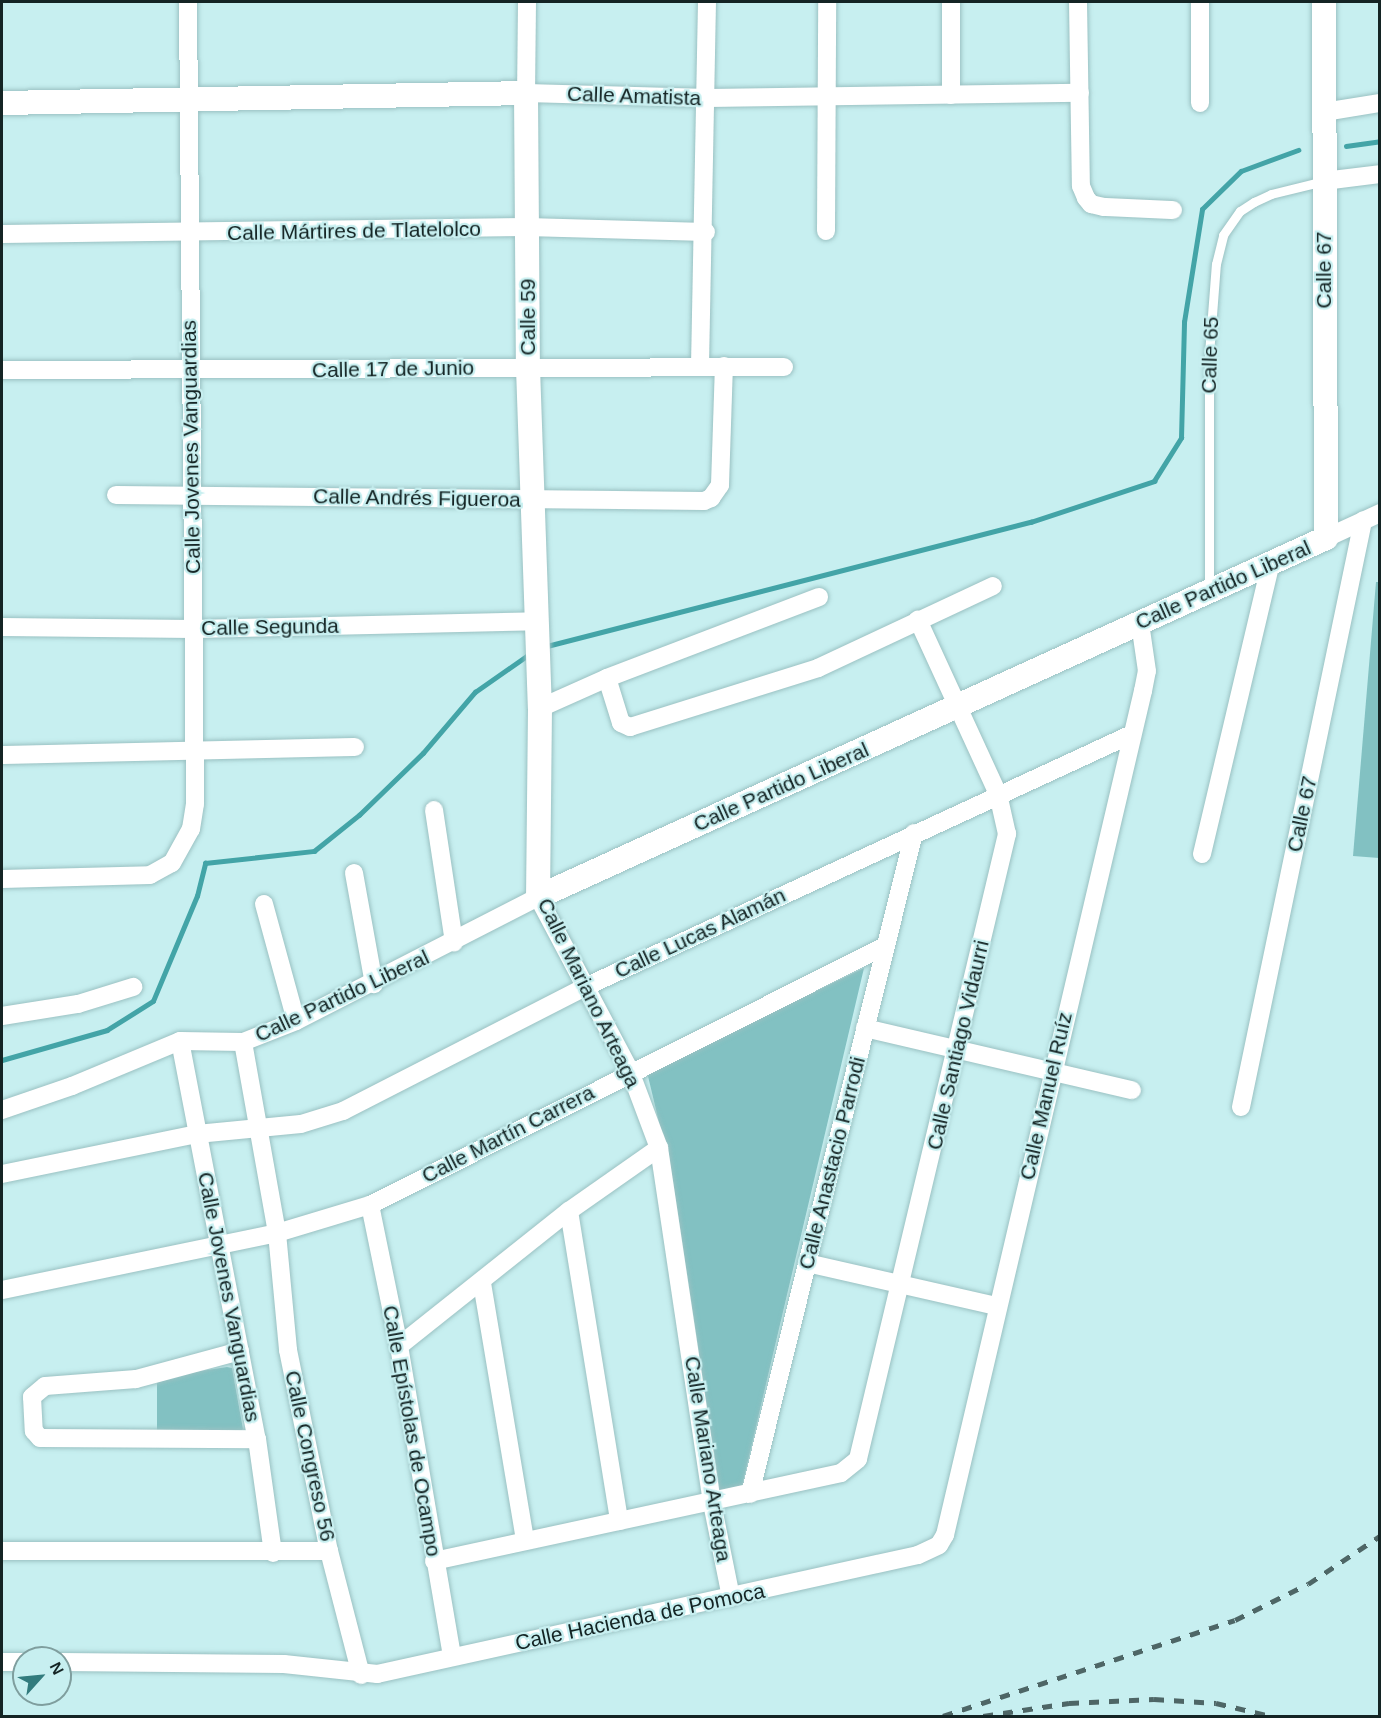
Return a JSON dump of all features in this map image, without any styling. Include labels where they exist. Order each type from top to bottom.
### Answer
[{"type":"street","name":"Calle Jovenes Vanguardias","points":[[2,879],[150,874],[172,862],[191,829],[195,804],[192,753],[188,2]]},
{"type":"street","name":"Calle 59","points":[[527,2],[528,368],[539,626]]},
{"type":"street","points":[[700,366],[706,232],[707,2]]},
{"type":"street","points":[[826,231],[827,2]]},
{"type":"street","points":[[951,2],[951,95]]},
{"type":"street","points":[[1078,2],[1081,186],[1088,201],[1096,206],[1173,210]]},
{"type":"street","points":[[1200,2],[1200,103]]},
{"type":"street","name":"Calle 67","points":[[1323,2],[1326,538]]},
{"type":"street","name":"Calle Amatista","points":[[2,103],[188,102],[526,93],[708,98],[1080,93]]},
{"type":"street","points":[[1324,112],[1380,103]]},
{"type":"street","points":[[1324,182],[1380,174]]},
{"type":"street","name":"Calle Mártires de Tlatelolco","points":[[2,234],[188,234],[527,227],[706,232]]},
{"type":"street","name":"Calle Andrés Figueroa","points":[[116,495],[704,501],[716,493],[724,366]]},
{"type":"street","name":"Calle 17 de Junio","points":[[2,370],[190,372],[784,367]]},
{"type":"street","name":"Calle Partido Liberal","points":[[180,1041],[243,1042],[296,1021],[374,984],[538,897],[1140,623],[1209,595],[1380,513]]},
{"type":"street","name":"Calle 67","points":[[1241,1107],[1363,521]]},
{"type":"street","points":[[1202,854],[1270,566]]},
{"type":"street","points":[[607,678],[621,723],[630,727],[784,681],[993,586]]},
{"type":"street","points":[[540,708],[607,678],[819,597]]},
{"type":"street","name":"Calle Santiago Vidaurri","points":[[750,1494],[841,1473],[858,1459],[1005,842],[1007,824],[998,794],[960,706],[918,620]]},
{"type":"street","name":"Calle Manuel Ruíz","points":[[918,1556],[939,1545],[945,1535],[996,1306],[1147,671],[1140,623]]},
{"type":"street","name":"Calle Segunda","points":[[2,627],[193,629],[539,626]]},
{"type":"street","name":"Calle Mariano Arteaga","points":[[539,626],[538,897],[630,1071],[658,1148],[712,1503],[730,1597]]},
{"type":"street","name":"Calle Lucas Alamán","points":[[2,1174],[197,1134],[258,1130],[301,1124],[343,1111],[585,987],[1132,734]]},
{"type":"street","points":[[2,755],[192,753],[355,747]]},
{"type":"street","points":[[435,810],[454,942]]},
{"type":"street","name":"Calle Anastacio Parrodi","points":[[750,1494],[883,947],[914,833]]},
{"type":"street","points":[[354,873],[374,984]]},
{"type":"street","points":[[264,904],[296,1021]]},
{"type":"street","name":"Calle Martín Carrera","points":[[2,1290],[277,1233],[370,1204],[630,1071],[883,947]]},
{"type":"street","points":[[2,1016],[78,1004],[133,987]]},
{"type":"street","points":[[865,1028],[958,1047],[1132,1090]]},
{"type":"street","name":"Calle Jovenes Vanguardias","points":[[180,1041],[257,1439],[273,1553]]},
{"type":"street","points":[[2,1110],[72,1086],[180,1041]]},
{"type":"street","name":"Calle Congreso 56","points":[[243,1042],[277,1233],[288,1350],[329,1551],[361,1675]]},
{"type":"street","points":[[399,1346],[482,1283],[569,1212],[658,1148]]},
{"type":"street","name":"Calle Epístolas de Ocampo","points":[[370,1204],[399,1346],[452,1657]]},
{"type":"street","points":[[569,1212],[619,1521]]},
{"type":"street","points":[[807,1263],[996,1306]]},
{"type":"street","points":[[482,1283],[525,1540]]},
{"type":"street","points":[[240,1351],[136,1379],[45,1386],[32,1397],[34,1431],[40,1438],[257,1439]]},
{"type":"street","points":[[434,1561],[750,1494]]},
{"type":"street","points":[[2,1551],[273,1553],[329,1551]]},
{"type":"street","name":"Calle Hacienda de Pomoca","points":[[72,1662],[284,1664],[361,1675],[918,1556]]},
{"type":"lane","name":"Calle 65","points":[[1209,595],[1209,354],[1216,264],[1223,235],[1240,211],[1254,202],[1271,194],[1324,182]]},
{"type":"shaded area","points":[[1376,582],[1380,582],[1379,858],[1353,856]]},
{"type":"shaded area","points":[[864,968],[742,1486],[720,1491],[673,1181],[647,1072]]},
{"type":"shaded area","points":[[232,1368],[243,1429],[239,1433],[157,1434],[157,1383],[161,1377]]},
{"type":"waterway","points":[[1346,146],[1380,141]]},
{"type":"waterway","points":[[547,646],[1031,522],[1154,481],[1181,438],[1184,322],[1202,209],[1241,171],[1298,150]]},
{"type":"waterway","points":[[2,1060],[107,1030],[153,1001],[197,896],[205,863],[314,851],[359,815],[423,753],[475,692],[531,653]]},
{"type":"railway","points":[[943,1716],[1235,1620],[1308,1584],[1380,1536]]},
{"type":"railway","points":[[983,1716],[1069,1703],[1154,1699],[1216,1703],[1271,1716]]}]
